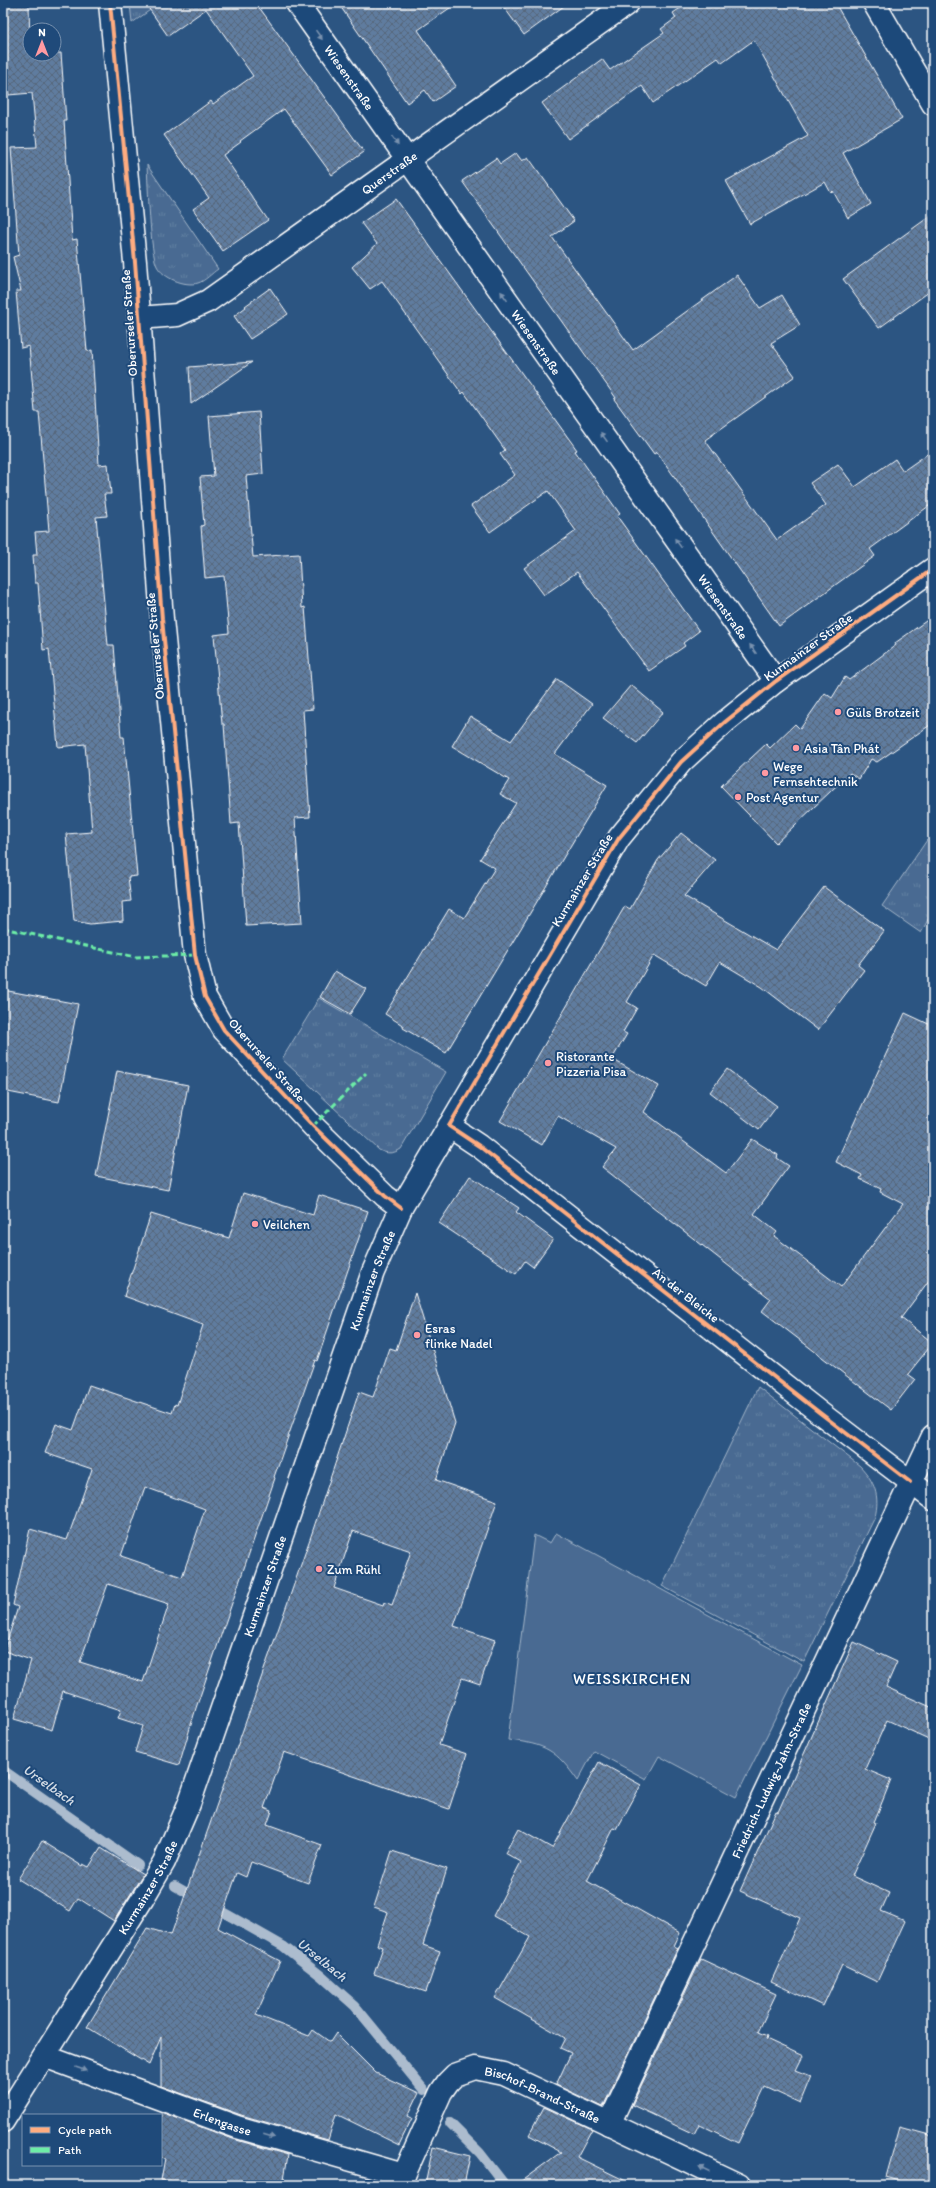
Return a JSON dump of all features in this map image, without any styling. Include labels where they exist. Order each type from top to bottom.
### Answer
[{"type":"street","name":"Oberurseler Straße","points":[[110,3],[139,318],[163,627],[195,955],[205,996],[224,1030],[313,1126],[385,1196],[401,1208]]},
{"type":"street","name":"Wiesenstraße","points":[[297,3],[776,681]]},
{"type":"street","name":"Querstraße","points":[[139,318],[177,315],[208,301],[628,3]]},
{"type":"street","points":[[874,3],[933,104]]},
{"type":"street","name":"Kurmainzer Straße","points":[[3,2121],[164,1862],[189,1804],[372,1272],[401,1208],[619,838],[682,762],[725,722],[776,681],[933,569]]},
{"type":"street","name":"An der Bleiche","points":[[449,1126],[497,1160],[820,1414],[933,1499]]},
{"type":"street","name":"Friedrich-Ludwig-Jahn-Straße","points":[[609,2124],[910,1482],[933,1436]]},
{"type":"street","name":"Erlengasse","points":[[44,2056],[237,2127],[403,2180]]},
{"type":"street","name":"Bischof-Brand-Straße","points":[[403,2180],[441,2092],[448,2082],[466,2070],[475,2068],[504,2074],[739,2185]]},
{"type":"green space","points":[[130,3],[160,3],[132,23]]},
{"type":"green space","points":[[147,165],[218,269],[201,282],[193,284],[181,283],[169,278],[157,266],[151,233]]},
{"type":"green space","points":[[927,840],[933,844],[933,910],[921,933],[882,906]]},
{"type":"green space","points":[[319,998],[446,1072],[401,1149],[398,1151],[390,1153],[379,1150],[282,1059]]},
{"type":"green space","points":[[758,1387],[860,1466],[873,1484],[875,1490],[877,1502],[875,1517],[804,1662],[662,1586]]},
{"type":"green space","points":[[556,1533],[802,1665],[736,1797],[659,1756],[646,1779],[594,1751],[578,1781],[563,1762],[549,1750],[532,1744],[508,1740],[534,1535],[550,1543]]},
{"type":"building","points":[[3,3],[29,3],[29,22],[22,22],[22,62],[62,62],[72,240],[77,239],[87,351],[92,350],[99,465],[108,464],[111,494],[104,494],[107,516],[96,517],[108,645],[114,645],[121,737],[124,737],[137,876],[128,877],[131,901],[122,902],[123,921],[90,924],[74,921],[66,834],[92,832],[85,744],[58,747],[49,649],[43,650],[38,583],[35,583],[33,555],[37,555],[35,532],[49,531],[39,412],[35,412],[29,346],[21,348],[16,291],[21,291],[13,257],[19,255],[11,148],[37,147],[32,93],[8,95],[5,55],[3,56]]},
{"type":"building","points":[[145,3],[256,3],[364,152],[332,175],[284,109],[223,155],[268,220],[223,251],[193,209],[209,198],[164,135],[211,101],[213,104],[253,76],[206,9],[168,36]]},
{"type":"building","points":[[338,3],[457,3],[418,30],[456,86],[433,102],[425,90],[407,103]]},
{"type":"building","points":[[501,3],[568,3],[524,35]]},
{"type":"building","points":[[688,3],[835,3],[902,119],[843,153],[871,204],[848,218],[833,191],[831,193],[825,182],[750,224],[726,181],[808,136],[754,40],[722,63],[718,58],[653,103],[642,86],[568,139],[542,103],[602,59],[610,70],[664,33],[661,29],[676,18],[673,13]]},
{"type":"building","points":[[516,153],[522,161],[528,157],[574,221],[552,237],[633,350],[737,275],[760,308],[782,295],[800,325],[771,343],[795,376],[705,440],[777,540],[826,505],[810,483],[838,464],[855,487],[895,459],[903,471],[933,450],[933,503],[870,549],[875,556],[779,626],[657,452],[654,454],[614,399],[616,398],[462,181],[496,158],[500,164]]},
{"type":"building","points":[[396,199],[577,450],[575,451],[620,514],[617,516],[699,631],[683,643],[685,646],[649,671],[577,572],[544,595],[524,568],[576,531],[548,491],[490,532],[471,506],[515,475],[500,454],[505,450],[464,392],[462,394],[382,281],[370,289],[352,267],[377,244],[361,223]]},
{"type":"building","points":[[933,214],[933,289],[879,328],[843,279]]},
{"type":"building","points":[[270,288],[288,314],[250,339],[234,316]]},
{"type":"building","points":[[252,362],[191,404],[189,367]]},
{"type":"building","points":[[259,412],[263,474],[246,476],[253,557],[299,554],[302,608],[305,607],[313,709],[303,710],[310,817],[295,818],[302,923],[246,926],[239,823],[231,824],[224,724],[222,724],[214,635],[229,633],[224,576],[205,578],[201,526],[204,525],[200,477],[214,476],[209,416]]},
{"type":"building","points":[[933,616],[933,723],[877,762],[871,759],[859,779],[850,773],[776,843],[721,786],[766,744],[770,748],[795,724],[800,729],[825,693],[832,698],[845,677],[849,680],[896,645],[895,643]]},
{"type":"building","points":[[557,679],[592,704],[555,754],[607,785],[446,1053],[403,1028],[404,1026],[385,1014],[449,909],[464,918],[495,868],[480,859],[516,803],[500,794],[509,780],[452,746],[470,716],[511,741]]},
{"type":"building","points":[[631,685],[663,712],[637,743],[603,718]]},
{"type":"building","points":[[681,833],[715,860],[684,896],[776,950],[824,887],[884,931],[858,965],[864,970],[818,1030],[762,987],[720,962],[706,986],[654,955],[627,1002],[637,1008],[623,1032],[627,1034],[612,1059],[659,1086],[644,1112],[726,1173],[752,1139],[778,1155],[777,1158],[789,1166],[754,1214],[777,1232],[774,1236],[841,1287],[903,1204],[880,1192],[881,1189],[860,1179],[862,1175],[836,1162],[905,1013],[933,1026],[933,1275],[901,1318],[933,1343],[908,1374],[915,1379],[891,1410],[762,1311],[771,1299],[602,1167],[616,1149],[558,1116],[542,1145],[500,1121],[625,906],[630,909],[658,860]]},
{"type":"building","points":[[335,971],[366,989],[350,1014],[320,997]]},
{"type":"building","points":[[3,990],[78,1004],[59,1102],[3,1091]]},
{"type":"building","points":[[727,1069],[777,1106],[759,1130],[710,1092]]},
{"type":"building","points":[[117,1071],[188,1085],[168,1190],[96,1176]]},
{"type":"building","points":[[470,1176],[519,1208],[516,1212],[553,1239],[533,1267],[525,1261],[516,1274],[439,1223]]},
{"type":"building","points":[[243,1193],[313,1215],[319,1195],[368,1211],[317,1361],[315,1360],[274,1477],[275,1478],[196,1708],[179,1765],[135,1752],[143,1726],[118,1718],[121,1710],[63,1691],[52,1730],[14,1719],[31,1660],[4,1651],[18,1607],[13,1605],[30,1529],[67,1540],[92,1469],[45,1453],[56,1424],[73,1430],[89,1385],[172,1413],[175,1404],[177,1405],[203,1325],[124,1296],[151,1214],[229,1238]],"holes":[[[145,1487],[205,1509],[182,1577],[121,1556]],[[108,1584],[169,1604],[143,1682],[80,1662]]]},
{"type":"building","points":[[415,1293],[455,1423],[436,1480],[497,1501],[454,1626],[495,1640],[480,1684],[462,1678],[439,1745],[467,1754],[449,1809],[284,1752],[264,1808],[272,1811],[267,1825],[322,1845],[308,1883],[251,1862],[246,1877],[237,1873],[218,1928],[280,1961],[256,2015],[309,2036],[313,2030],[330,2042],[336,2033],[376,2073],[419,2093],[408,2116],[412,2118],[399,2145],[336,2114],[328,2140],[241,2115],[161,2086],[161,2037],[149,2065],[87,2027],[147,1928],[171,1935],[311,1536],[359,1392],[373,1397],[390,1348],[396,1350]],"holes":[[[353,1531],[411,1551],[392,1605],[384,1602],[383,1605],[334,1588]]]},
{"type":"building","points":[[854,1642],[897,1662],[886,1687],[933,1708],[933,1741],[887,1720],[865,1769],[891,1780],[874,1822],[876,1823],[852,1876],[889,1893],[881,1911],[905,1921],[877,1982],[842,1965],[823,2006],[771,1982],[800,1918],[740,1891],[776,1811],[778,1812]]},
{"type":"building","points":[[599,1762],[641,1785],[617,1829],[614,1828],[587,1881],[680,1933],[674,1946],[678,1948],[603,2107],[556,2085],[571,2053],[560,2048],[565,2038],[495,1998],[530,1937],[493,1916],[521,1862],[505,1853],[518,1829],[552,1848]]},
{"type":"building","points":[[42,1841],[82,1866],[83,1864],[89,1867],[101,1848],[143,1874],[114,1921],[78,1898],[70,1911],[18,1879]]},
{"type":"building","points":[[392,1851],[447,1869],[423,1945],[440,1951],[426,1992],[374,1974],[383,1947],[377,1945],[388,1912],[374,1907]]},
{"type":"building","points":[[701,1959],[776,1994],[758,2032],[767,2036],[766,2039],[803,2056],[796,2070],[811,2076],[800,2103],[765,2087],[738,2143],[699,2124],[694,2134],[632,2105]]},
{"type":"building","points":[[544,2107],[592,2129],[577,2157],[634,2185],[516,2185],[561,2152],[529,2135]]},
{"type":"building","points":[[161,2112],[233,2139],[288,2155],[283,2185],[183,2185],[184,2183],[161,2180],[165,2158],[162,2157]]},
{"type":"building","points":[[900,2127],[933,2136],[933,2185],[913,2185],[886,2177]]},
{"type":"building","points":[[433,2147],[470,2156],[464,2185],[425,2185]]},
{"type":"waterway","name":"Urselbach","points":[[3,1770],[138,1865]]},
{"type":"waterway","name":"Urselbach","points":[[175,1886],[198,1899]]},
{"type":"waterway","name":"Urselbach","points":[[212,1906],[283,1946],[320,1975],[355,2006],[424,2090]]},
{"type":"waterway","name":"Urselbach","points":[[450,2123],[480,2153],[505,2185]]},
{"type":"marked path","points":[[3,928],[136,957],[195,955]]},
{"type":"marked path","points":[[313,1126],[366,1073]]},
{"type":"cycle path","points":[[110,3],[135,262],[162,619],[195,955],[205,997],[224,1030],[313,1126],[385,1196],[401,1208]]},
{"type":"cycle path","points":[[910,1482],[479,1146],[449,1126],[619,838],[681,762],[725,722],[776,681],[933,569]]},
{"type":"place","name":"Güls Brotzeit","points":[[838,712]]},
{"type":"place","name":"Asia Tân Phát","points":[[796,748]]},
{"type":"place","name":"Wege Fernsehtechnik","points":[[765,773]]},
{"type":"place","name":"Post Agentur","points":[[738,797]]},
{"type":"place","name":"Ristorante Pizzeria Pisa","points":[[548,1063]]},
{"type":"place","name":"Veilchen","points":[[255,1224]]},
{"type":"place","name":"Esras flinke Nadel","points":[[417,1335]]},
{"type":"place","name":"Zum Rühl","points":[[319,1569]]},
{"type":"district","name":"WEISSKIRCHEN","points":[[632,1679]]}]
